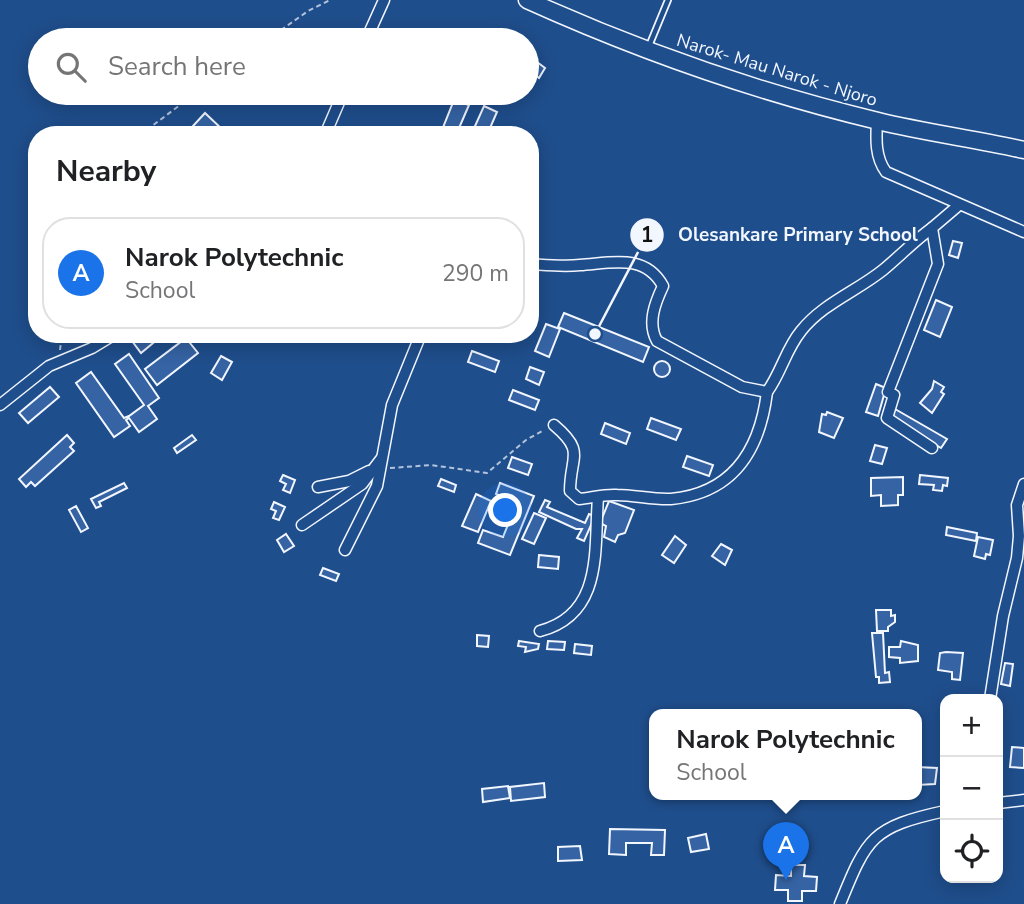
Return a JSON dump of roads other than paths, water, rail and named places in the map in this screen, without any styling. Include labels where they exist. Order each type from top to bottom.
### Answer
[{"type":"highway","name":"Narok- Mau Narok - Njoro","points":[[527,0],[647,50],[732,80],[877,121],[1024,150]]},
{"type":"street","points":[[371,28],[384,0]]},
{"type":"street","points":[[329,126],[338,105]]},
{"type":"street","points":[[877,121],[877,149],[880,164],[886,172],[1024,232]]},
{"type":"street","points":[[554,425],[571,439],[576,460],[570,491],[579,499],[615,495],[671,499],[705,491],[729,477],[746,460],[759,433],[767,392],[780,374],[799,333],[814,317],[883,270],[910,243],[959,205]]},
{"type":"street","points":[[932,228],[938,264],[889,386],[888,392],[894,395],[887,418],[932,448]]},
{"type":"street","points":[[539,264],[577,266],[613,261],[638,263],[656,274],[663,286],[655,304],[651,331],[657,341],[742,387],[767,392]]},
{"type":"street","points":[[0,405],[36,375],[100,343]]},
{"type":"street","points":[[302,524],[362,484],[376,471],[384,456],[392,405],[417,343]]},
{"type":"street","points":[[318,487],[349,481],[376,471]]},
{"type":"street","points":[[345,550],[377,485],[376,471]]},
{"type":"street","points":[[991,694],[1003,616],[1017,558],[1017,505],[1024,484]]},
{"type":"street","points":[[540,631],[557,626],[592,585],[596,561],[598,497]]},
{"type":"street","points":[[1003,802],[1024,800]]},
{"type":"street","points":[[840,904],[857,863],[873,838],[888,827],[940,812]]},
{"type":"lane","points":[[647,50],[668,0]]},
{"type":"place","name":"Olesankare Primary School","points":[[595,334]]},
{"type":"place","name":"Narok Polytechnic","points":[[786,880]]}]
